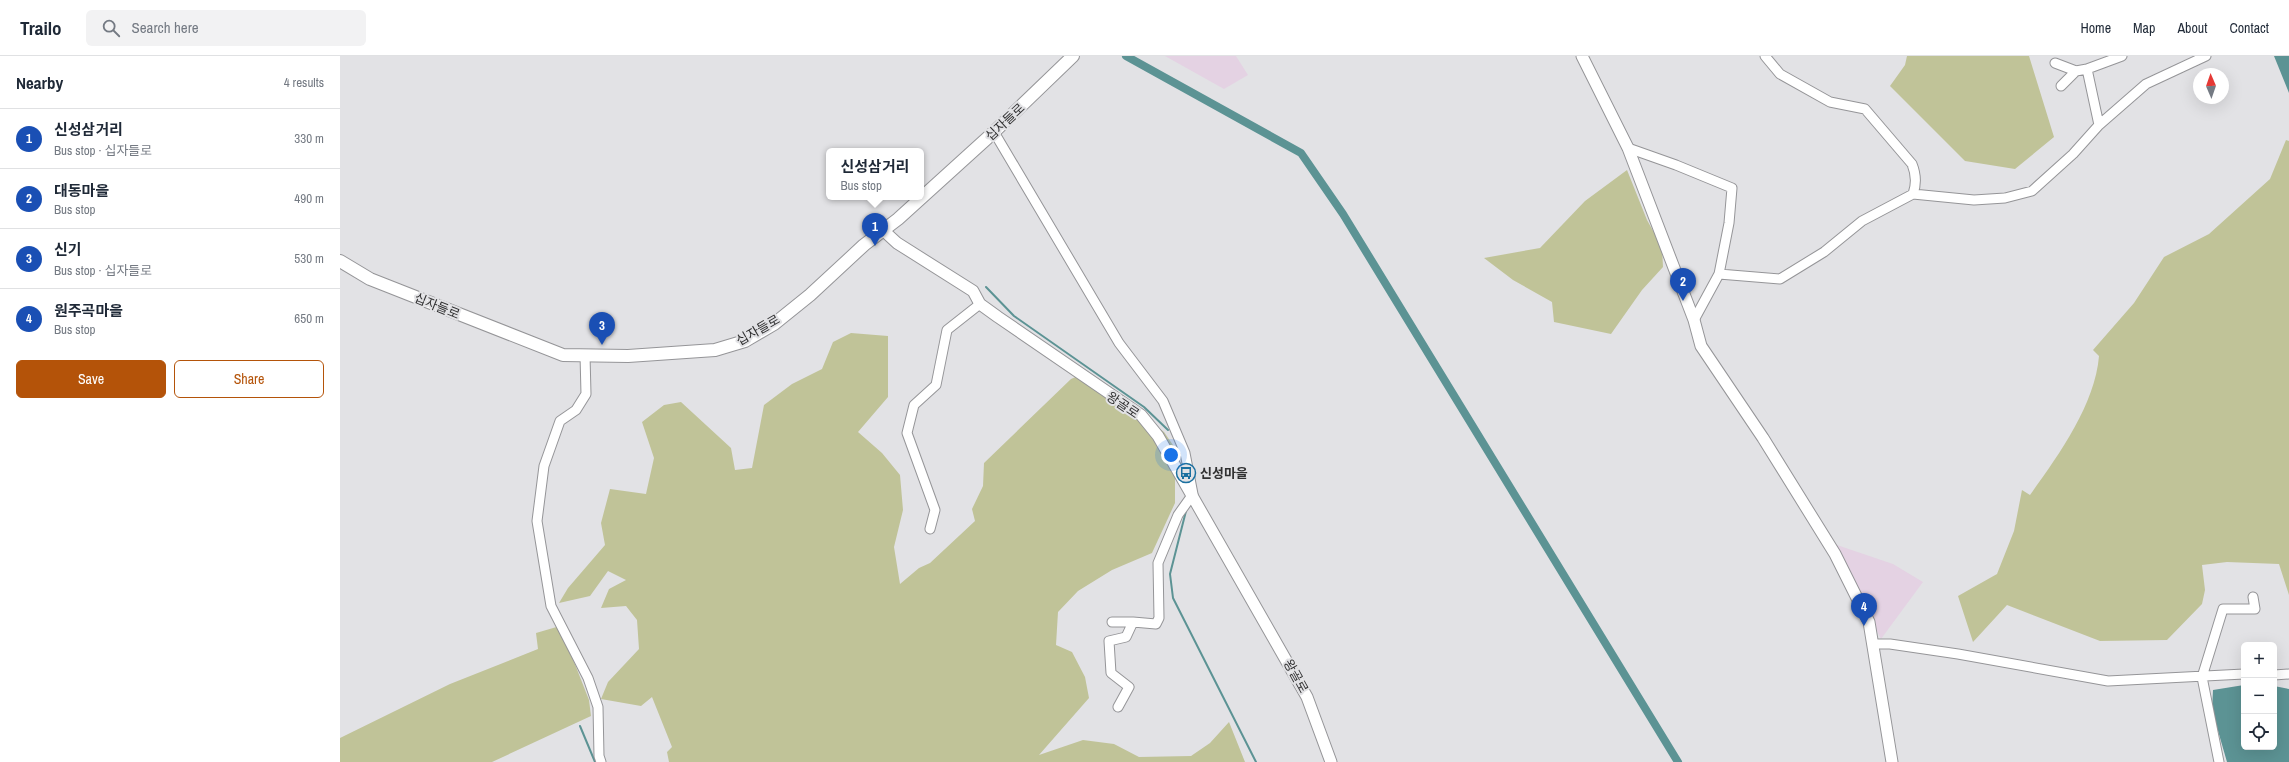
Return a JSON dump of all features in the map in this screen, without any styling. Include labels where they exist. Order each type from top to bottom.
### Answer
[{"type":"main road","name":"십자들로","points":[[924,195],[994,132],[1073,56]]},
{"type":"main road","name":"십자들로","points":[[340,261],[370,279],[563,355],[628,356],[715,350],[745,341],[774,324],[810,295],[864,245],[884,231],[918,200]]},
{"type":"street","points":[[1582,56],[1628,148],[1694,320],[1701,346],[1763,438],[1847,576],[1869,622],[1892,762]]},
{"type":"street","points":[[1765,56],[1780,74],[1830,102],[1865,109],[1912,164],[1916,174],[1913,194]]},
{"type":"street","points":[[2055,63],[2076,71],[2087,69],[2122,56]]},
{"type":"street","points":[[1719,274],[1780,279],[1824,252],[1862,221],[1913,194],[1974,200],[2005,198],[2032,191],[2073,154],[2099,125],[2146,84],[2206,56]]},
{"type":"street","points":[[2087,69],[2099,125]]},
{"type":"street","points":[[2061,86],[2076,71]]},
{"type":"street","points":[[994,132],[1119,343],[1163,401],[1185,453],[1193,494],[1178,515],[1158,563],[1159,618],[1156,624],[1112,622]]},
{"type":"street","points":[[1628,148],[1676,165],[1732,188],[1730,223],[1719,274],[1694,320]]},
{"type":"street","name":"왕골로","points":[[884,231],[897,243],[973,291],[980,304],[1141,415],[1158,436],[1193,494],[1308,697],[1330,762]]},
{"type":"street","points":[[930,529],[935,510],[907,433],[914,405],[936,385],[948,330],[980,304]]},
{"type":"street","points":[[585,355],[586,394],[576,410],[560,421],[544,466],[537,521],[551,606],[588,678],[598,707],[599,756],[601,762]]},
{"type":"street","points":[[2219,762],[2202,677],[2223,609],[2255,609],[2253,597]]},
{"type":"street","points":[[1118,707],[1129,687],[1111,672],[1109,641],[1126,637],[1133,622]]},
{"type":"street","points":[[1873,644],[1890,644],[1958,654],[2108,681],[2241,674]]},
{"type":"street","points":[[2277,674],[2289,674]]},
{"type":"shaded area","points":[[1165,56],[1236,56],[1248,75],[1224,89]]},
{"type":"shaded area","points":[[1834,544],[1893,564],[1923,582],[1881,639]]},
{"type":"green space","points":[[1907,56],[2029,56],[2054,137],[2015,169],[1965,161],[1890,86],[1905,65]]},
{"type":"green space","points":[[2286,140],[2289,141],[2289,595],[2279,564],[2227,562],[2202,565],[2205,590],[2202,604],[2167,640],[2100,641],[2007,605],[1973,642],[1958,596],[1997,574],[2014,531],[2022,490],[2030,495],[2063,447],[2083,411],[2096,374],[2099,356],[2093,350],[2134,303],[2164,257],[2209,234],[2270,179]]},
{"type":"green space","points":[[1627,170],[1647,220],[1662,247],[1663,267],[1642,290],[1611,334],[1554,322],[1552,302],[1513,280],[1484,258],[1540,248],[1585,201]]},
{"type":"green space","points":[[851,333],[888,336],[888,397],[858,432],[882,453],[900,475],[903,510],[894,547],[900,584],[919,568],[930,563],[975,521],[972,509],[983,486],[984,463],[1071,379],[1087,372],[1164,432],[1175,448],[1175,503],[1152,553],[1112,570],[1078,591],[1058,612],[1056,645],[1072,652],[1085,677],[1089,698],[1039,755],[1083,740],[1114,744],[1139,757],[1191,756],[1210,743],[1229,722],[1245,762],[669,762],[667,752],[672,747],[652,697],[641,706],[601,699],[608,682],[639,649],[637,620],[626,606],[601,608],[609,589],[626,580],[608,571],[590,596],[559,603],[568,588],[605,545],[601,523],[610,489],[646,494],[654,458],[642,422],[664,405],[681,402],[731,448],[735,470],[752,468],[764,405],[792,384],[822,369],[833,342]]},
{"type":"green space","points":[[560,626],[589,700],[591,716],[492,762],[340,762],[340,738],[450,684],[538,649],[536,633]]},
{"type":"water","points":[[2274,56],[2289,56],[2289,93]]},
{"type":"water","points":[[2241,685],[2241,750],[2277,750],[2277,687],[2289,689],[2289,762],[2227,762],[2212,710],[2213,690]]},
{"type":"waterway","points":[[1126,56],[1301,153],[1343,214],[1678,762]]},
{"type":"waterway","points":[[986,287],[1014,316],[1144,407],[1168,430]]},
{"type":"waterway","points":[[1186,511],[1170,574],[1173,598],[1256,762]]},
{"type":"waterway","points":[[580,726],[595,762]]},
{"type":"place","name":"신성삼거리","points":[[875,246]]},
{"type":"place","name":"대동마을","points":[[1683,301]]},
{"type":"place","name":"신기","points":[[602,345]]},
{"type":"place","name":"신성마을","points":[[1186,473]]},
{"type":"place","name":"원주곡마을","points":[[1864,626]]}]
